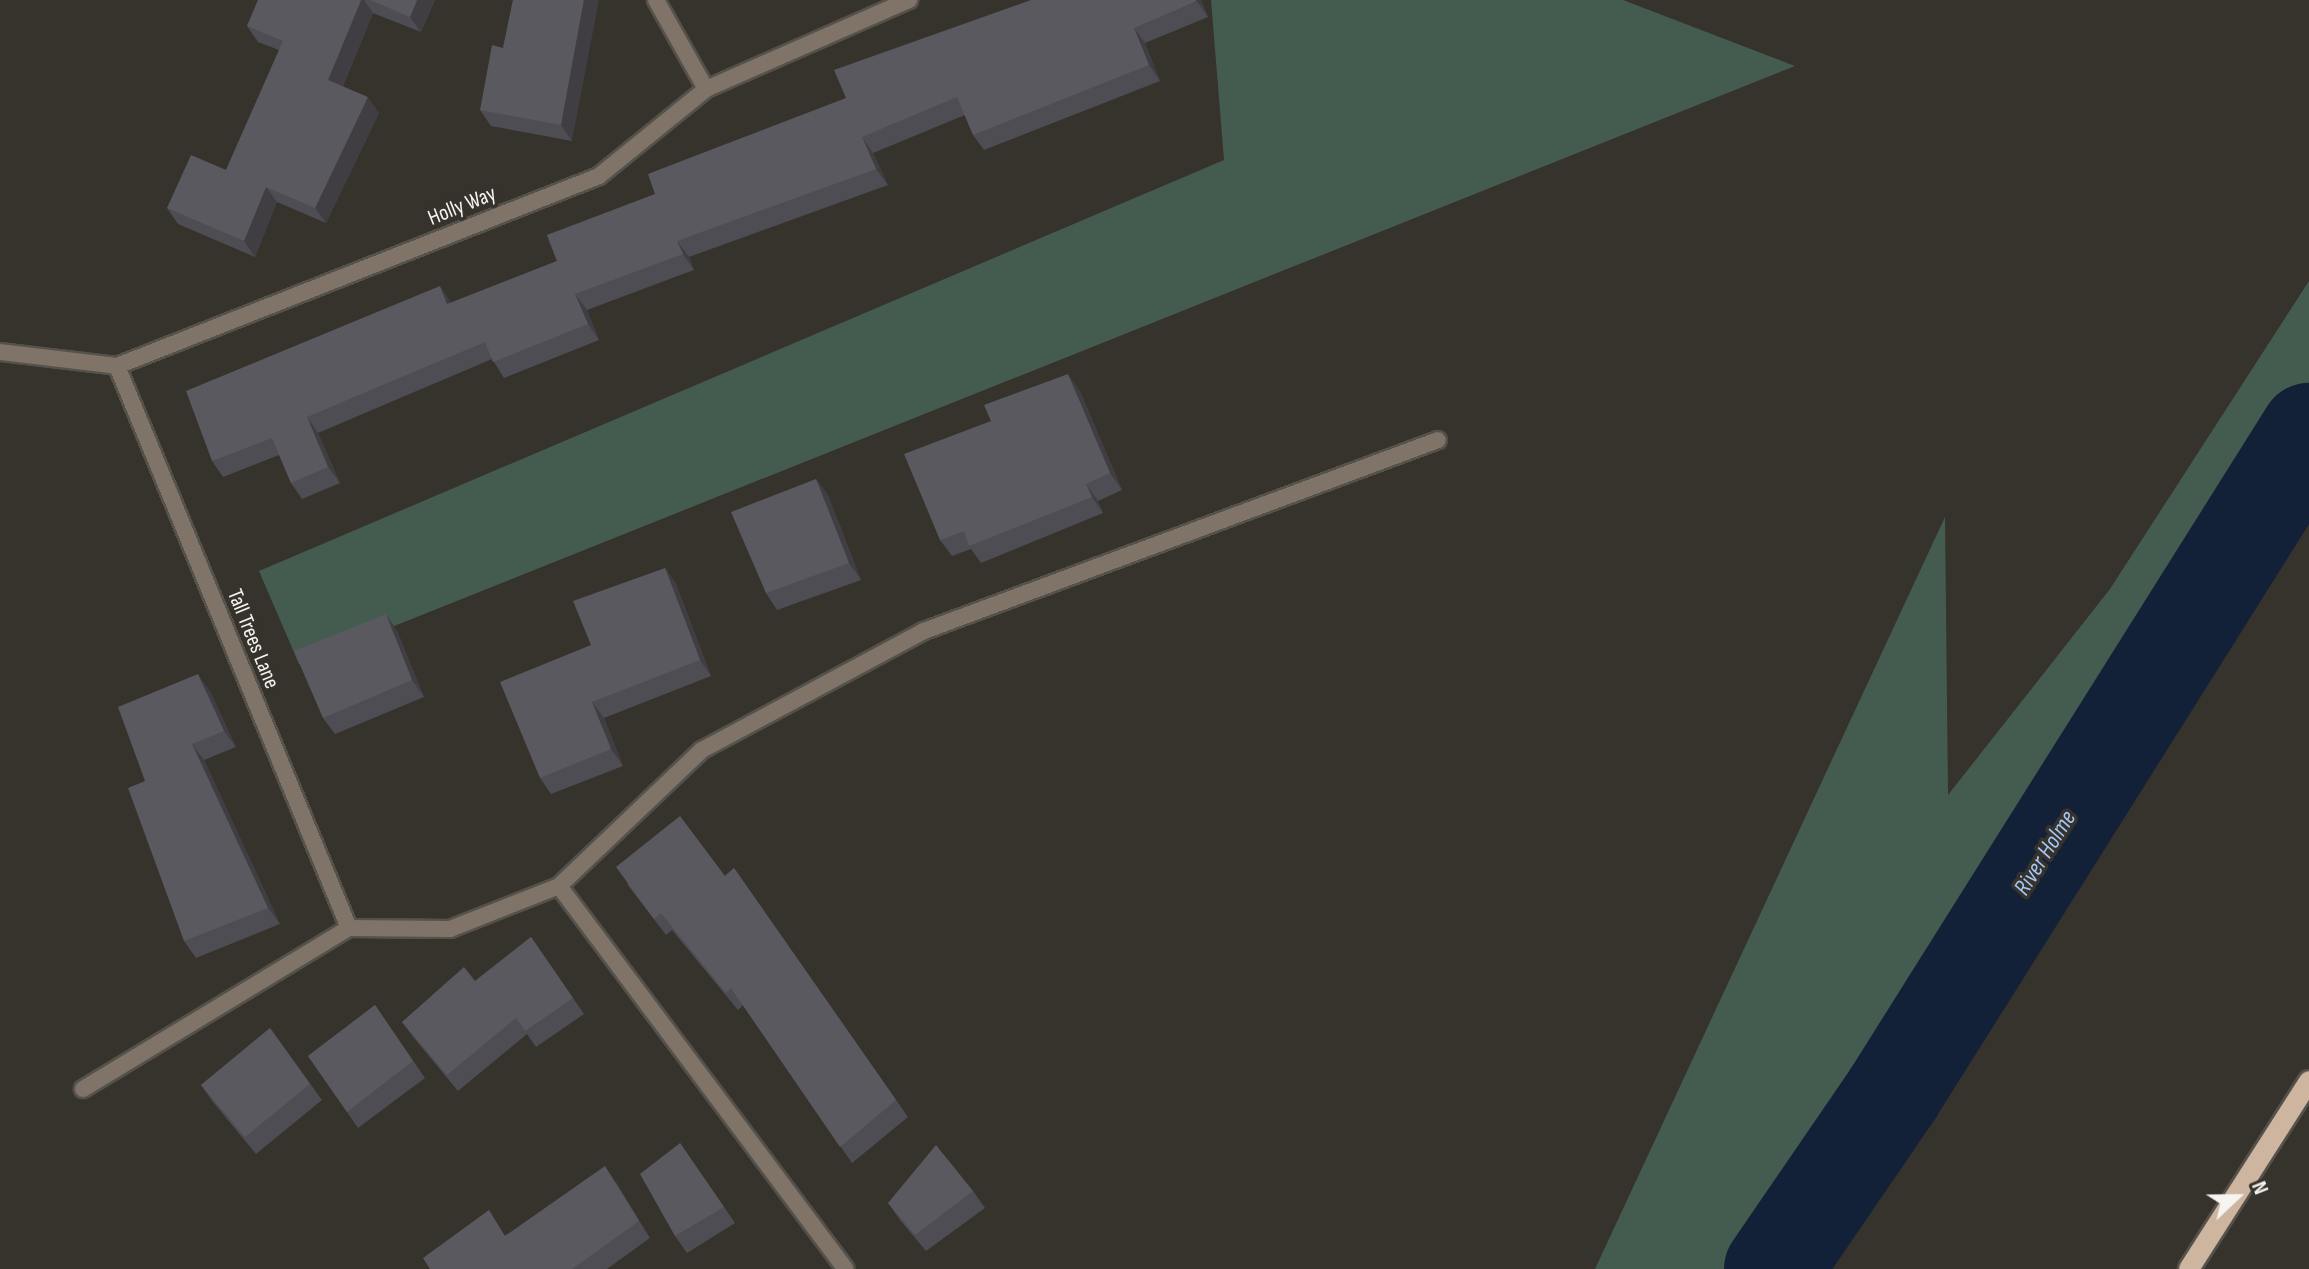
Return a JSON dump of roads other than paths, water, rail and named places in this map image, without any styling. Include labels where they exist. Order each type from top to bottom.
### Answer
[{"type":"main road","points":[[2189,1269],[2309,1081]]},
{"type":"street","points":[[656,0],[706,89]]},
{"type":"street","name":"Holly Way","points":[[0,352],[117,366],[599,176],[706,89],[909,0]]},
{"type":"street","name":"Tall Trees Lane","points":[[117,366],[349,928]]},
{"type":"street","points":[[83,1089],[349,928],[450,929],[559,886],[702,750],[924,631],[1438,440]]},
{"type":"street","points":[[559,886],[845,1269]]},
{"type":"waterway","name":"River Holme","points":[[1773,1269],[1894,1092],[2309,432]]}]
